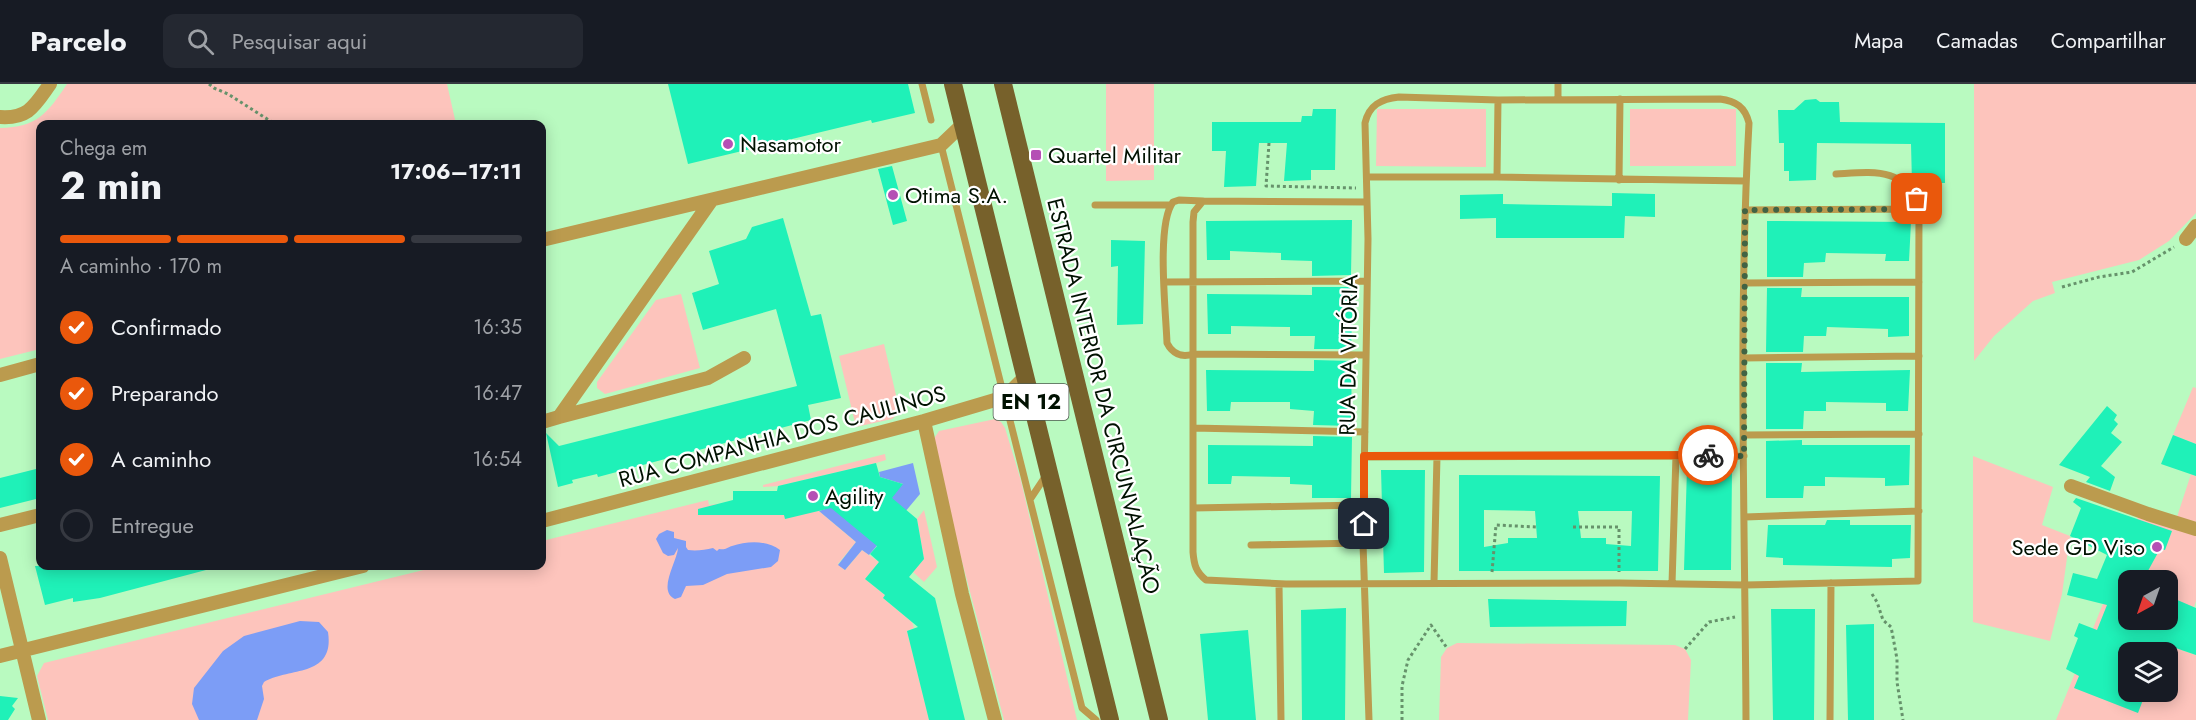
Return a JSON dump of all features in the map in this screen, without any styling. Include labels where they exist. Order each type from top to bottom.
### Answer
[{"type":"main road","name":"EN 12","points":[[954,84],[962,125],[1110,720]]},
{"type":"main road","name":"ESTRADA INTERIOR DA CIRCUNVALAÇÃO","points":[[1005,86],[1159,720]]},
{"type":"street","points":[[0,117],[28,112],[50,84]]},
{"type":"street","points":[[546,239],[941,145],[962,125]]},
{"type":"street","points":[[559,417],[711,201]]},
{"type":"street","points":[[2186,239],[2196,226]]},
{"type":"street","points":[[546,421],[708,378],[744,358]]},
{"type":"street","points":[[0,375],[36,365]]},
{"type":"street","name":"RUA COMPANHIA DOS CAULINOS","points":[[546,520],[924,421],[1005,397],[1025,377]]},
{"type":"street","points":[[924,421],[962,594],[994,720]]},
{"type":"street","points":[[2071,486],[2196,529]]},
{"type":"street","points":[[0,525],[36,516]]},
{"type":"street","points":[[0,558],[39,720]]},
{"type":"street","points":[[0,656],[347,570]]},
{"type":"lane","points":[[922,84],[931,120]]},
{"type":"lane","points":[[1558,84],[1558,98]]},
{"type":"lane","name":"RUA DA VITÓRIA","points":[[1369,720],[1363,543],[1368,177],[1365,123],[1367,112],[1385,98],[1498,100]]},
{"type":"lane","points":[[1619,180],[1620,99]]},
{"type":"lane","points":[[1497,177],[1498,100],[1720,99],[1741,106],[1747,113],[1749,123],[1743,358],[1746,720]]},
{"type":"lane","points":[[941,145],[1082,708],[1096,720]]},
{"type":"lane","points":[[1203,201],[1193,216],[1193,552],[1194,566],[1199,575],[1206,580],[1279,584],[1434,582],[1745,585],[1918,581],[1919,209],[1917,199],[1901,179],[1884,173],[1836,174]]},
{"type":"lane","points":[[1368,177],[1746,181]]},
{"type":"lane","points":[[1095,205],[1170,205],[1179,200],[1367,202]]},
{"type":"lane","points":[[1170,205],[1165,219],[1164,239],[1167,343],[1172,351],[1184,356],[1193,354],[1366,355]]},
{"type":"lane","points":[[1745,210],[1919,209]]},
{"type":"lane","points":[[1165,282],[1367,281]]},
{"type":"lane","points":[[1744,284],[1919,282]]},
{"type":"lane","points":[[1743,358],[1919,356]]},
{"type":"lane","points":[[1193,428],[1365,432]]},
{"type":"lane","points":[[1744,435],[1919,434]]},
{"type":"lane","points":[[1672,584],[1676,455]]},
{"type":"lane","points":[[1364,456],[1744,456]]},
{"type":"lane","points":[[1434,582],[1437,456]]},
{"type":"lane","points":[[1030,498],[1049,472]]},
{"type":"lane","points":[[1193,508],[1364,505]]},
{"type":"lane","points":[[1745,517],[1919,511]]},
{"type":"lane","points":[[1251,545],[1363,543]]},
{"type":"lane","points":[[1830,720],[1831,583]]},
{"type":"lane","points":[[1279,584],[1281,720]]},
{"type":"path","points":[[209,84],[269,120]]},
{"type":"path","points":[[1269,143],[1266,186],[1367,188]]},
{"type":"path","points":[[2062,287],[2100,277],[2132,272],[2186,239]]},
{"type":"path","points":[[1491,583],[1496,525],[1536,527]]},
{"type":"path","points":[[1574,527],[1619,527],[1619,583]]},
{"type":"path","points":[[1859,583],[1874,597],[1883,620],[1891,627],[1897,659],[1897,682],[1903,720]]},
{"type":"path","points":[[1685,649],[1709,622],[1745,614]]},
{"type":"path","points":[[1402,720],[1401,693],[1408,660],[1431,625],[1447,648]]},
{"type":"shaded area","points":[[67,84],[447,84],[455,120],[36,120],[36,350],[0,359],[0,128],[32,122],[47,111]]},
{"type":"shaded area","points":[[1106,84],[1154,84],[1154,180],[1106,181]]},
{"type":"shaded area","points":[[1974,84],[2196,84],[2196,213],[2169,241],[2139,260],[2052,282],[2055,293],[2033,301],[1994,336],[1974,361]]},
{"type":"shaded area","points":[[1377,109],[1486,109],[1486,167],[1376,166]]},
{"type":"shaded area","points":[[1630,109],[1736,109],[1736,166],[1630,166]]},
{"type":"shaded area","points":[[681,294],[700,368],[605,394],[597,388],[597,382],[656,300]]},
{"type":"shaded area","points":[[884,344],[900,412],[892,419],[856,427],[839,356]]},
{"type":"shaded area","points":[[2193,387],[2196,388],[2196,444],[2173,435]]},
{"type":"shaded area","points":[[995,419],[1005,428],[1021,481],[1077,720],[1004,720],[947,505],[935,442],[939,431]]},
{"type":"shaded area","points":[[885,454],[886,460],[876,463],[778,486],[763,487],[763,485]]},
{"type":"shaded area","points":[[1973,456],[2053,487],[2042,525],[2070,536],[2062,594],[2050,641],[1973,622]]},
{"type":"shaded area","points":[[2191,474],[2196,476],[2196,522],[2177,517]]},
{"type":"shaded area","points":[[708,500],[709,505],[717,504],[718,514],[780,515],[819,511],[856,542],[838,564],[845,570],[862,550],[879,562],[865,579],[885,595],[883,598],[912,622],[914,628],[907,631],[929,720],[48,720],[37,676],[44,663],[424,570],[546,570],[546,540]]},
{"type":"shaded area","points":[[924,510],[937,567],[924,582],[913,572],[924,559],[917,519]]},
{"type":"shaded area","points":[[2138,517],[2196,529],[2196,601],[2181,650],[2196,655],[2196,720],[2056,720]]},
{"type":"shaded area","points":[[1457,643],[1675,645],[1685,649],[1691,660],[1688,720],[1439,720],[1441,657],[1447,648]]},
{"type":"water","points":[[913,463],[920,494],[869,555],[862,550],[845,570],[838,565],[856,542],[819,511],[903,484],[880,477],[879,472]]},
{"type":"water","points":[[667,530],[674,532],[674,538],[686,541],[688,550],[713,548],[717,551],[744,543],[769,544],[780,550],[778,561],[771,567],[727,574],[703,585],[686,586],[681,597],[675,599],[670,595],[668,583],[678,548],[674,555],[668,556],[663,553],[656,539],[659,534]]},
{"type":"water","points":[[300,621],[319,622],[328,632],[328,647],[324,657],[317,664],[308,669],[274,677],[264,682],[262,686],[264,699],[257,720],[199,720],[192,704],[194,688],[223,651],[244,636]]},
{"type":"building","name":"Nasamotor","points":[[668,84],[908,84],[915,113],[872,123],[871,120],[688,164]]},
{"type":"building","points":[[1816,99],[1820,102],[1839,102],[1840,122],[1945,123],[1945,183],[1912,183],[1911,144],[1817,143],[1816,180],[1789,181],[1789,171],[1784,171],[1784,143],[1779,143],[1778,110],[1794,110],[1805,100]]},
{"type":"building","points":[[1313,109],[1336,109],[1335,170],[1311,170],[1311,180],[1284,181],[1287,143],[1259,143],[1256,186],[1224,187],[1226,151],[1212,151],[1212,122],[1301,122],[1302,116],[1312,116]]},
{"type":"building","name":"Otima S.A.","points":[[892,166],[907,221],[893,225],[878,169]]},
{"type":"building","points":[[1612,193],[1655,194],[1655,217],[1625,216],[1624,238],[1496,238],[1496,218],[1460,219],[1460,195],[1503,194],[1503,204],[1612,206]]},
{"type":"building","points":[[783,218],[811,316],[821,314],[841,398],[808,405],[811,420],[598,477],[597,474],[572,480],[573,483],[558,487],[546,433],[559,446],[797,386],[776,309],[703,330],[692,293],[719,284],[709,251],[746,239],[752,227]]},
{"type":"building","points":[[1352,220],[1351,275],[1312,276],[1312,261],[1281,260],[1281,253],[1230,251],[1230,260],[1207,260],[1206,221]]},
{"type":"building","points":[[1767,221],[1911,222],[1909,261],[1885,261],[1886,254],[1826,253],[1825,262],[1804,263],[1803,277],[1767,277]]},
{"type":"building","points":[[1111,240],[1145,241],[1143,324],[1117,325],[1118,266],[1111,267]]},
{"type":"building","points":[[1312,287],[1351,287],[1351,295],[1353,295],[1351,349],[1314,349],[1315,336],[1290,336],[1290,327],[1231,326],[1231,334],[1208,334],[1207,294],[1312,295]]},
{"type":"building","points":[[1767,288],[1802,288],[1801,297],[1909,297],[1909,336],[1888,337],[1888,329],[1827,327],[1826,336],[1804,336],[1803,352],[1766,352]]},
{"type":"building","points":[[1314,360],[1351,361],[1352,426],[1313,425],[1314,411],[1290,409],[1290,402],[1231,402],[1230,411],[1207,411],[1206,370],[1314,371]]},
{"type":"building","points":[[1766,363],[1802,363],[1801,372],[1910,370],[1908,411],[1886,411],[1886,403],[1826,402],[1826,411],[1804,411],[1803,429],[1766,429]]},
{"type":"building","points":[[2107,406],[2117,415],[2114,420],[2118,424],[2111,433],[2122,442],[2101,466],[2115,477],[2110,491],[2086,482],[2090,477],[2059,465]]},
{"type":"building","points":[[2173,435],[2196,444],[2196,476],[2161,464]]},
{"type":"building","points":[[1313,436],[1352,437],[1351,498],[1312,498],[1312,485],[1290,484],[1290,477],[1232,476],[1231,484],[1208,484],[1208,445],[1313,446]]},
{"type":"building","points":[[1802,440],[1802,445],[1910,445],[1909,485],[1885,486],[1885,478],[1825,477],[1825,486],[1804,486],[1803,498],[1766,498],[1766,441]]},
{"type":"building","points":[[876,463],[880,477],[903,484],[892,498],[917,519],[924,559],[909,577],[935,598],[965,720],[929,720],[907,631],[918,627],[883,598],[885,595],[865,579],[879,562],[870,554],[877,546],[831,508],[785,519],[784,515],[698,515],[698,509],[733,500],[733,491],[777,491],[778,486]]},
{"type":"building","points":[[1687,468],[1732,469],[1731,570],[1684,570]]},
{"type":"building","points":[[36,469],[36,499],[0,508],[0,478]]},
{"type":"building","points":[[1381,470],[1425,470],[1424,572],[1384,573]]},
{"type":"building","points":[[1459,475],[1660,476],[1658,571],[1459,571]],"holes":[[[1484,510],[1535,511],[1537,538],[1508,538],[1508,543],[1484,547]],[[1578,511],[1632,511],[1631,546],[1606,544],[1606,538],[1581,538]]]},
{"type":"building","points":[[2076,498],[2172,531],[2165,550],[2160,549],[2148,570],[2118,570],[2118,630],[2178,630],[2178,600],[2196,608],[2196,655],[2178,649],[2178,642],[2118,642],[2118,702],[2142,702],[2138,713],[2074,688],[2079,676],[2066,669],[2078,638],[2074,636],[2079,623],[2097,630],[2107,605],[2067,595],[2073,573],[2097,579],[2107,555],[2070,536],[2081,508],[2073,502]]},
{"type":"building","points":[[1827,520],[1850,520],[1850,525],[1911,525],[1910,558],[1892,559],[1892,567],[1783,565],[1783,558],[1766,557],[1768,525],[1825,525]]},
{"type":"building","points":[[36,570],[206,570],[100,598],[73,602],[73,598],[45,605]]},
{"type":"building","points":[[1488,599],[1627,601],[1626,626],[1490,627]]},
{"type":"building","points":[[1346,608],[1345,720],[1302,720],[1301,610]]},
{"type":"building","points":[[1771,609],[1815,609],[1814,720],[1773,720]]},
{"type":"building","points":[[1874,624],[1874,720],[1848,720],[1846,625]]},
{"type":"building","points":[[1248,630],[1256,720],[1208,720],[1200,634]]},
{"type":"building","points":[[0,696],[18,698],[12,706],[15,709],[8,720],[0,720]]},
{"type":"way so far","points":[[1708,455],[1744,456],[1745,210],[1919,209],[1917,199]]},
{"type":"place","name":"Nasamotor","points":[[728,144]]},
{"type":"place","name":"Quartel Militar","points":[[1036,155]]},
{"type":"place","name":"Otima S.A.","points":[[893,195]]},
{"type":"place","name":"Agility","points":[[813,496]]},
{"type":"place","name":"Sede GD Viso","points":[[2157,547]]},
{"type":"route","points":[[1364,524],[1364,456],[1708,455]]}]
